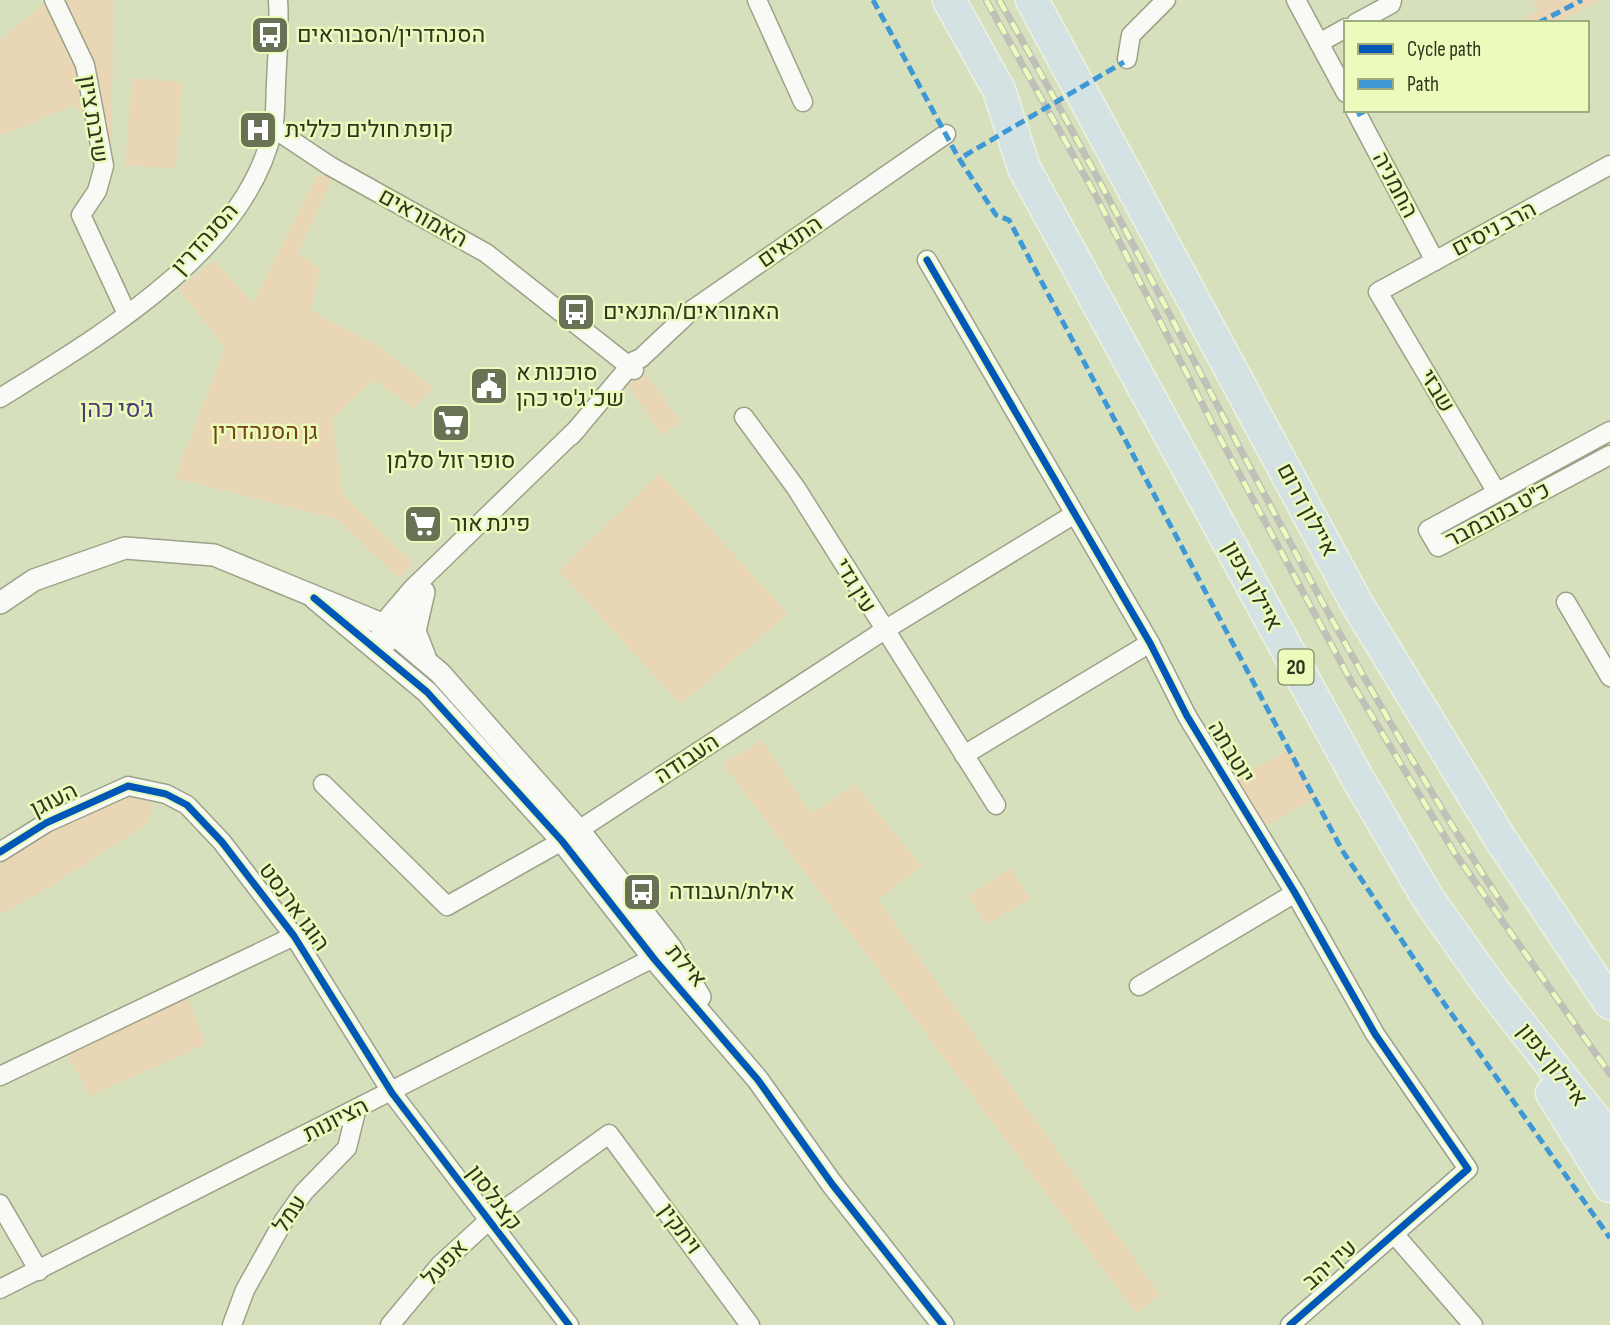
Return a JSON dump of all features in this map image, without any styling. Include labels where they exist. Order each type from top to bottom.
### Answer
[{"type":"highway","points":[[928,0],[1024,168]]},
{"type":"highway","name":"איילון צפון","points":[[949,0],[999,90],[1024,168],[1358,779],[1429,900],[1490,986],[1610,1139]]},
{"type":"highway","name":"איילון דרום","points":[[1032,0],[1357,604],[1502,840],[1610,1003]]},
{"type":"highway","points":[[1490,986],[1610,1186]]},
{"type":"street","name":"שיבת ציון","points":[[54,0],[85,65],[104,166],[97,191],[81,215],[127,314]]},
{"type":"street","name":"הסנהדרין","points":[[0,398],[81,348],[127,314],[186,265],[223,226],[253,181],[273,128],[278,0]]},
{"type":"street","points":[[757,0],[803,102]]},
{"type":"street","points":[[1127,58],[1131,35],[1166,0]]},
{"type":"street","points":[[1296,0],[1344,89]]},
{"type":"street","points":[[1360,21],[1391,4],[1392,0]]},
{"type":"street","points":[[1319,43],[1344,29]]},
{"type":"street","name":"החמניה","points":[[1356,112],[1435,261]]},
{"type":"street","name":"האמוראים","points":[[273,128],[330,166],[486,253],[635,364]]},
{"type":"street","name":"התנאים","points":[[379,651],[417,583],[571,436],[635,364],[692,310],[946,134]]},
{"type":"street","name":"הרב ניסים","points":[[1378,292],[1610,165]]},
{"type":"street","name":"יוטבתה","points":[[927,260],[991,367],[1073,515],[1150,643],[1187,716],[1295,892],[1376,1034],[1468,1169],[1395,1235]]},
{"type":"street","name":"שבזי","points":[[1378,292],[1496,491]]},
{"type":"street","name":"עין גדי","points":[[744,417],[796,488],[883,631],[996,805]]},
{"type":"street","name":"כ\"ט בנובמבר","points":[[1610,431],[1428,530],[1438,547],[1610,455]]},
{"type":"street","name":"העבודה","points":[[323,784],[447,906],[570,835],[883,631],[1073,515]]},
{"type":"street","name":"התנאים","points":[[390,629],[424,592],[459,544]]},
{"type":"street","points":[[0,603],[34,580],[125,548],[214,555],[288,584],[314,598]]},
{"type":"street","points":[[424,592],[415,631],[425,659]]},
{"type":"street","name":"אילת","points":[[314,598],[390,629],[425,659],[570,835],[663,954],[725,1041],[943,1325]]},
{"type":"street","name":"אילת","points":[[314,598],[427,692],[570,835]]},
{"type":"street","points":[[1566,602],[1610,677]]},
{"type":"street","points":[[964,755],[1150,643]]},
{"type":"street","name":"העוגן","points":[[0,852],[46,823],[128,786]]},
{"type":"street","name":"הוגו ארנסט","points":[[128,786],[166,793],[187,805],[222,842],[294,936],[392,1093]]},
{"type":"street","points":[[1139,985],[1295,892]]},
{"type":"street","name":"הוגו ארנסט","points":[[0,1076],[294,936]]},
{"type":"street","name":"הציונות","points":[[0,1289],[663,954]]},
{"type":"street","name":"קצנלסון","points":[[392,1093],[566,1323]]},
{"type":"street","name":"עמל","points":[[232,1325],[245,1290],[283,1222],[304,1192],[347,1148],[356,1111]]},
{"type":"street","name":"אפעל","points":[[390,1325],[440,1265],[487,1222],[609,1134]]},
{"type":"street","name":"ויתקין","points":[[609,1134],[750,1325]]},
{"type":"street","points":[[0,1205],[38,1271]]},
{"type":"street","points":[[1395,1235],[1473,1325]]},
{"type":"street","name":"עין יהב","points":[[1290,1325],[1395,1235]]},
{"type":"green space","points":[[49,0],[113,0],[112,153],[74,105],[0,136],[0,40]]},
{"type":"green space","points":[[1533,0],[1601,0],[1560,21],[1518,21],[1537,11]]},
{"type":"green space","points":[[132,78],[183,82],[176,169],[125,165]]},
{"type":"green space","name":"גן הסנהדרין","points":[[317,175],[333,178],[298,253],[320,268],[311,310],[381,348],[433,388],[414,408],[373,380],[332,419],[343,495],[413,563],[400,579],[337,519],[175,478],[225,348],[179,289],[214,260],[253,303]]},
{"type":"green space","points":[[646,373],[680,422],[662,435],[628,385]]},
{"type":"green space","points":[[660,473],[788,614],[680,704],[559,571]]},
{"type":"green space","points":[[762,740],[812,814],[854,784],[922,866],[878,900],[1160,1295],[1136,1313],[723,764]]},
{"type":"green space","points":[[1290,749],[1316,798],[1257,830],[1231,781]]},
{"type":"green space","points":[[127,794],[154,803],[148,824],[38,894],[0,914],[0,863],[50,832]]},
{"type":"green space","points":[[1011,868],[1030,899],[986,925],[968,895]]},
{"type":"green space","points":[[187,994],[206,1044],[90,1096],[66,1053]]},
{"type":"railway","points":[[986,0],[1095,194],[1213,425],[1352,683],[1454,852],[1610,1074]]},
{"type":"railway","points":[[999,0],[1063,113],[1369,686],[1435,798],[1505,908]]},
{"type":"marked path","points":[[873,0],[958,157],[996,215],[1009,220],[1342,850],[1434,989],[1610,1238]]},
{"type":"marked path","points":[[1542,21],[1582,0]]},
{"type":"marked path","points":[[964,156],[1124,62]]},
{"type":"marked path","points":[[1357,115],[1363,112]]},
{"type":"cycle path","points":[[927,260],[1150,643],[1187,716],[1295,893],[1375,1034],[1468,1169],[1290,1325]]},
{"type":"cycle path","points":[[314,598],[427,692],[562,841],[655,960],[758,1080],[832,1184],[943,1325]]},
{"type":"cycle path","points":[[0,852],[46,823],[128,786],[166,794],[187,805],[222,842],[294,936],[392,1093],[569,1325]]},
{"type":"place","name":"הסנהדרין/הסבוראים","points":[[270,35]]},
{"type":"place","name":"קופת חולים כללית","points":[[258,130]]},
{"type":"place","name":"האמוראים/התנאים","points":[[576,312]]},
{"type":"place","name":"סוכנות א שכ' ג'סי כהן","points":[[489,386]]},
{"type":"place","name":"סופר זול סלמן","points":[[451,423]]},
{"type":"place","name":"פינת אור","points":[[423,524]]},
{"type":"place","name":"אילת/העבודה","points":[[642,892]]},
{"type":"district","name":"ג'סי כהן","points":[[117,409]]}]
